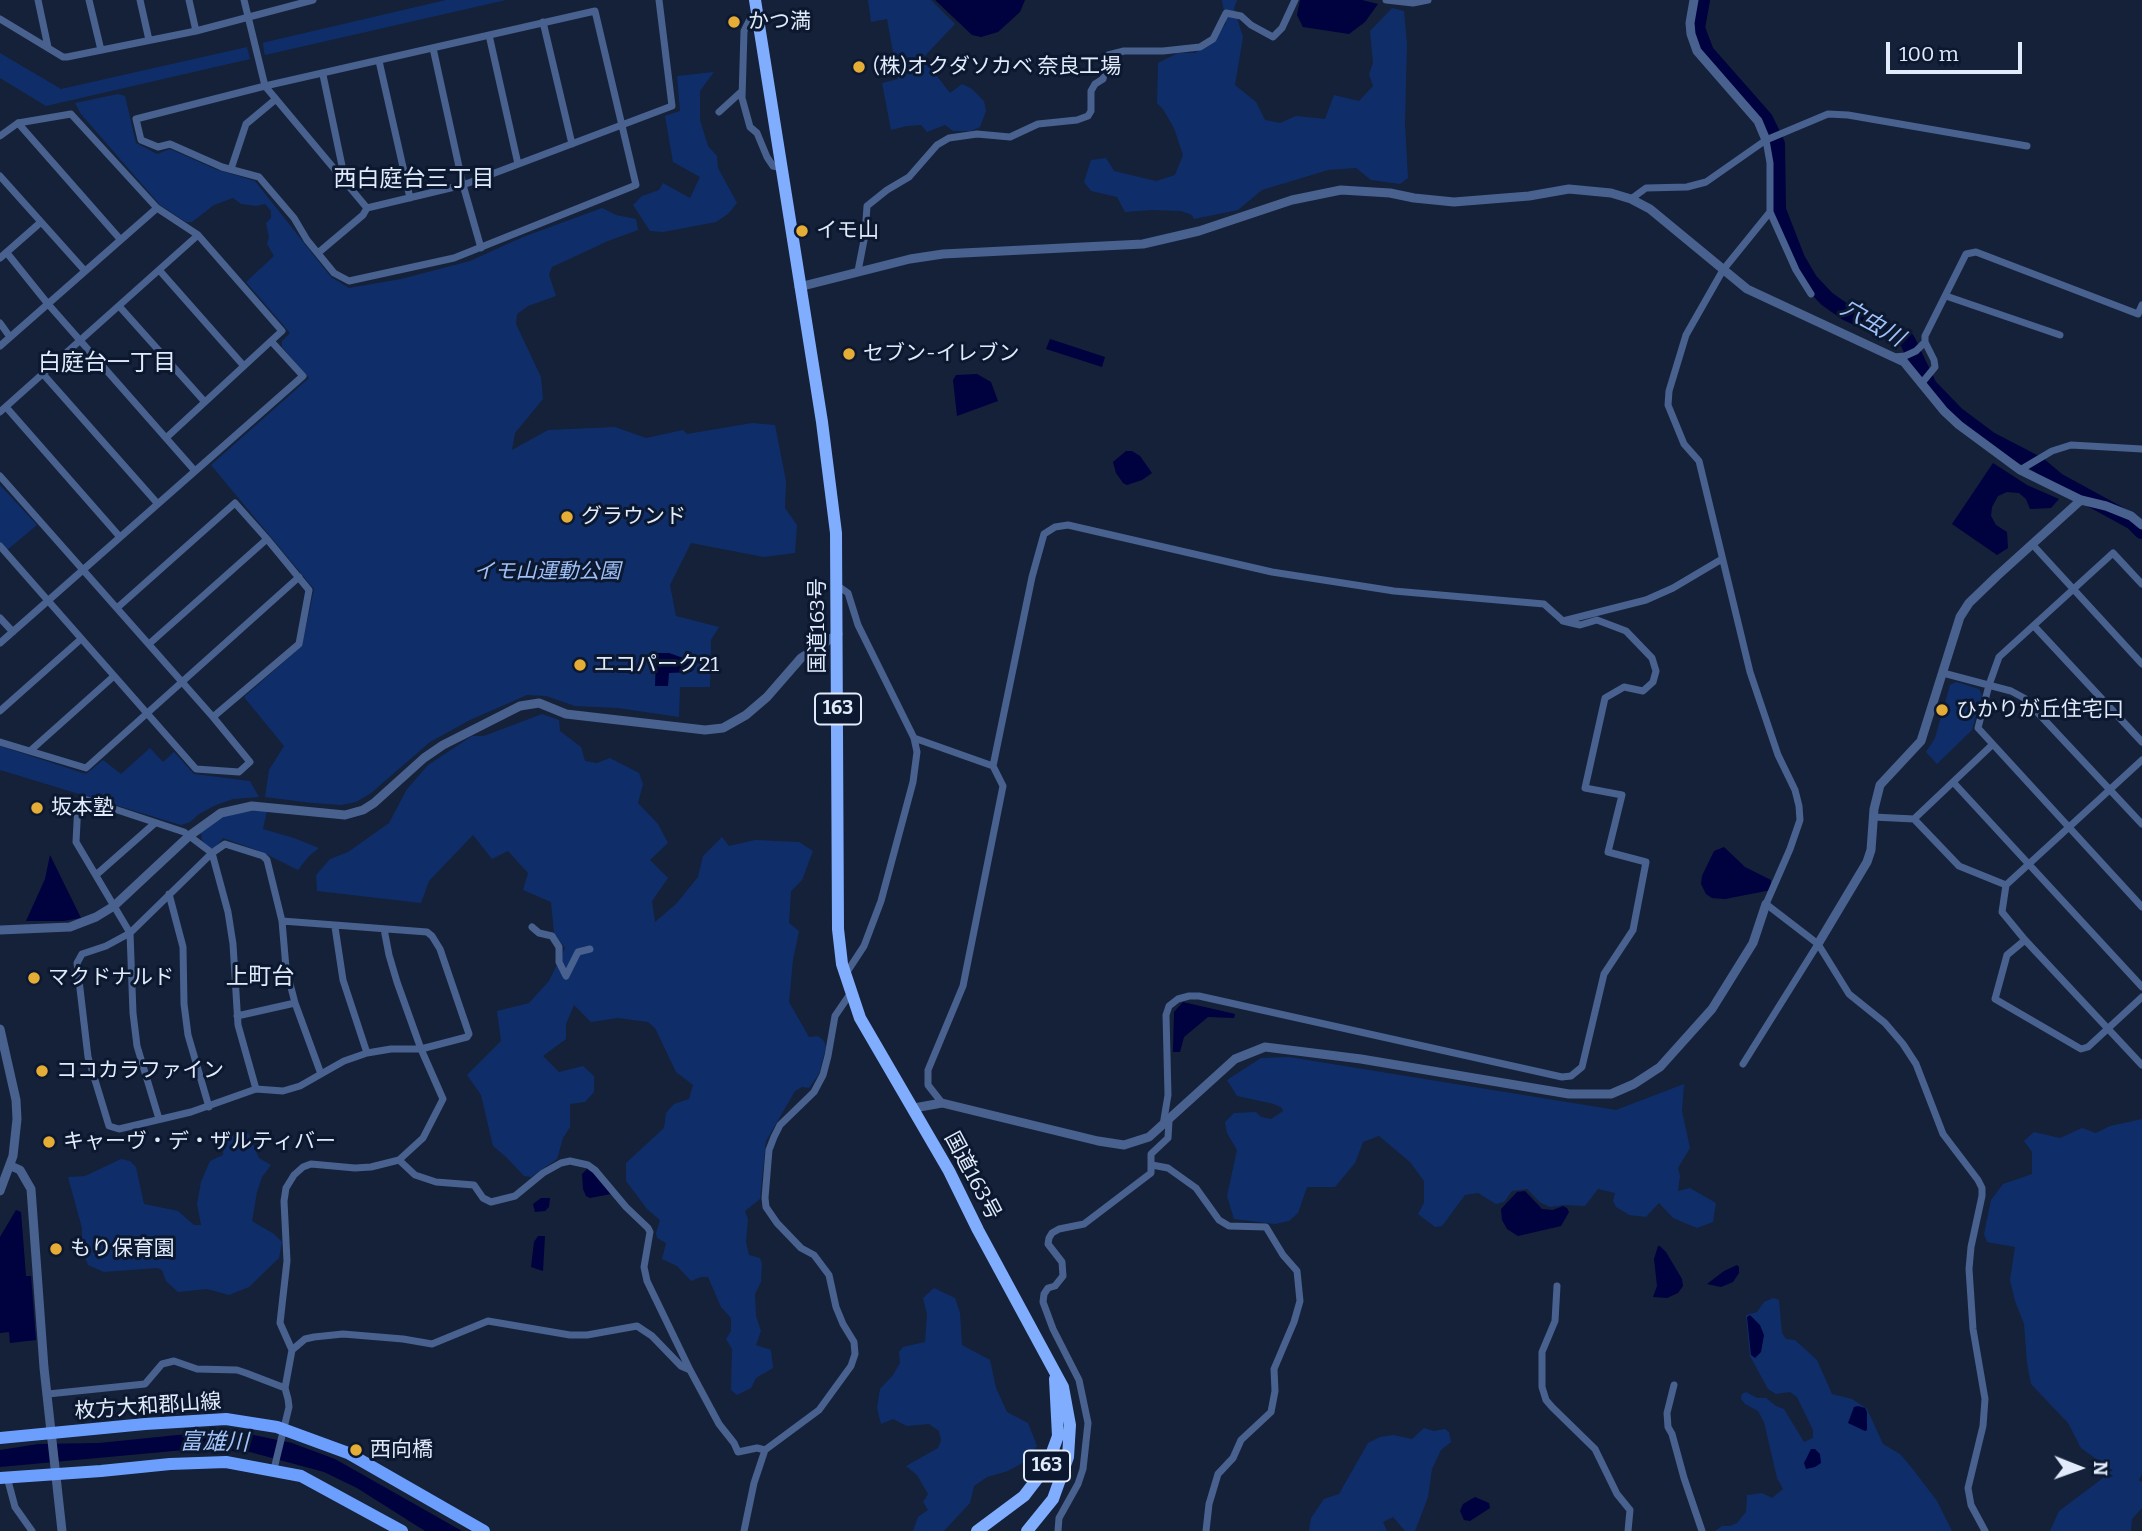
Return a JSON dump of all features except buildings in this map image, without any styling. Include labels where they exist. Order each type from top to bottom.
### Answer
[{"type":"highway","name":"国道163号","points":[[755,0],[831,484],[836,533],[838,929],[844,975],[860,1018],[914,1108],[1063,1387],[1069,1412],[1068,1457],[1053,1499],[1027,1531]]},
{"type":"highway","name":"国道163号","points":[[977,1531],[1024,1496],[1047,1466],[1058,1436],[1055,1371]]},
{"type":"main road","name":"枚方大和郡山線","points":[[0,1438],[226,1419],[277,1427],[348,1453],[484,1531]]},
{"type":"main road","points":[[4,1478],[226,1462],[301,1476],[402,1531]]},
{"type":"street","points":[[38,0],[48,47]]},
{"type":"street","points":[[89,0],[101,50]]},
{"type":"street","points":[[140,0],[149,40]]},
{"type":"street","points":[[189,0],[196,30]]},
{"type":"street","points":[[244,0],[265,86],[368,208]]},
{"type":"street","points":[[0,19],[68,57],[196,30],[313,0]]},
{"type":"street","points":[[317,253],[368,208],[463,185],[672,107],[659,0]]},
{"type":"street","points":[[858,271],[867,206],[909,177],[937,145],[948,138],[977,134],[1010,137],[1038,124],[1077,120],[1088,116],[1091,111],[1091,91],[1095,84],[1103,79],[1108,55],[1124,51],[1200,47],[1213,39],[1226,13],[1241,16],[1273,37],[1282,28],[1296,0]]},
{"type":"street","points":[[1386,0],[1413,3],[1428,0]]},
{"type":"street","points":[[1695,0],[1690,23],[1697,51],[1758,121],[1766,140],[1770,163],[1770,212],[1796,270],[1811,294]]},
{"type":"street","points":[[595,10],[636,185],[454,258],[349,281],[334,273],[294,218],[259,177],[230,169],[170,144],[158,147],[141,140],[136,119],[265,86],[323,75],[542,22],[595,10]]},
{"type":"street","points":[[757,16],[749,21],[744,31],[742,91],[750,127],[757,133],[773,166],[782,168]]},
{"type":"street","points":[[542,22],[572,144]]},
{"type":"street","points":[[489,35],[518,164]]},
{"type":"street","points":[[433,48],[463,185],[481,248]]},
{"type":"street","points":[[379,61],[410,198]]},
{"type":"street","points":[[323,75],[345,180]]},
{"type":"street","points":[[719,113],[742,91]]},
{"type":"street","points":[[230,169],[246,124],[276,99]]},
{"type":"street","points":[[0,136],[18,123],[71,114],[157,208],[198,235],[282,331],[166,438]]},
{"type":"street","points":[[1631,199],[1646,188],[1687,187],[1706,182],[1766,140],[1828,114],[1848,115],[2027,146]]},
{"type":"street","points":[[18,123],[120,239]]},
{"type":"street","points":[[0,176],[85,271]]},
{"type":"street","points":[[799,287],[909,259],[943,254],[1143,244],[1199,231],[1292,200],[1342,190],[1390,193],[1454,202],[1569,190],[1611,193],[1631,199],[1666,222],[1746,289],[1894,357],[1909,367],[1959,425],[2020,470],[2081,500],[2131,516],[2142,525]]},
{"type":"street","points":[[0,346],[157,208]]},
{"type":"street","points":[[914,1108],[942,1104],[1124,1145],[1149,1138],[1235,1059],[1265,1047],[1361,1059],[1569,1094],[1611,1094],[1634,1084],[1660,1067],[1712,1009],[1753,943],[1800,820],[1795,790],[1778,755],[1749,672],[1699,461],[1684,444],[1668,405],[1669,391],[1686,335],[1723,270],[1770,212]]},
{"type":"street","points":[[41,222],[3,256],[195,471]]},
{"type":"street","points":[[120,537],[3,410],[198,235]]},
{"type":"street","points":[[1894,357],[1916,351],[1924,342],[1966,254],[1976,252],[2138,314],[2142,305]]},
{"type":"street","points":[[160,271],[243,365]]},
{"type":"street","points":[[1946,296],[2060,335]]},
{"type":"street","points":[[120,306],[204,401]]},
{"type":"street","points":[[0,323],[10,337]]},
{"type":"street","points":[[0,643],[303,376],[271,341]]},
{"type":"street","points":[[1921,384],[1935,367],[1924,342]]},
{"type":"street","points":[[43,374],[158,504]]},
{"type":"street","points":[[2020,470],[2052,451],[2071,445],[2142,449]]},
{"type":"street","points":[[0,476],[250,762],[239,772],[196,769],[0,546]]},
{"type":"street","points":[[1743,1064],[1867,862],[1880,785],[1921,741],[1960,617],[1969,603],[2081,500]]},
{"type":"street","points":[[117,608],[235,503],[309,590],[299,644],[213,717]]},
{"type":"street","points":[[942,1104],[928,1085],[928,1070],[963,986],[1003,786],[993,766],[1037,552],[1044,534],[1055,527],[1068,524],[1272,572],[1394,592],[1544,604],[1563,621],[1573,625],[1597,620],[1626,631],[1652,658],[1656,671],[1653,682],[1643,691],[1624,687],[1605,698],[1584,788],[1622,795],[1608,852],[1646,862],[1633,930],[1604,974],[1582,1067],[1571,1076],[1562,1077],[1199,996],[1178,999],[1169,1006],[1166,1015],[1168,1138],[1151,1154],[1151,1173],[1084,1224],[1059,1229],[1049,1238],[1048,1244],[1062,1262],[1063,1276],[1055,1286],[1048,1288],[1043,1302],[1053,1329],[1079,1380],[1088,1423],[1083,1469],[1059,1518],[1058,1531]]},
{"type":"street","points":[[149,644],[267,540]]},
{"type":"street","points":[[2032,544],[2142,664]]},
{"type":"street","points":[[2142,584],[2113,552],[1999,657],[1978,728],[2142,907]]},
{"type":"street","points":[[1563,621],[1646,600],[1673,588],[1722,559]]},
{"type":"street","points":[[0,742],[86,768],[299,577]]},
{"type":"street","points":[[838,586],[848,593],[863,636],[914,738],[918,752],[913,782],[881,901],[864,946],[844,975]]},
{"type":"street","points":[[0,618],[13,632]]},
{"type":"street","points":[[2034,626],[2142,742]]},
{"type":"street","points":[[0,930],[70,927],[85,923],[114,906],[189,836],[221,813],[253,806],[345,815],[363,810],[443,745],[520,706],[539,703],[566,714],[579,716],[705,730],[723,728],[746,716],[767,697],[801,658],[838,634]]},
{"type":"street","points":[[0,711],[81,639]]},
{"type":"street","points":[[1943,673],[2011,691],[2024,698],[2142,824]]},
{"type":"street","points":[[30,751],[114,676]]},
{"type":"street","points":[[914,738],[993,766]]},
{"type":"street","points":[[1914,819],[1992,745]]},
{"type":"street","points":[[2142,760],[2006,885],[2003,912],[2025,940],[2142,1065]]},
{"type":"street","points":[[1953,782],[2142,987]]},
{"type":"street","points":[[159,1119],[137,1046],[130,933],[76,842],[78,803],[84,799],[184,832],[212,853],[228,912],[233,944],[237,1016],[243,1048],[256,1089]]},
{"type":"street","points":[[1873,817],[1914,819],[1959,866],[2006,885]]},
{"type":"street","points":[[96,875],[155,823]]},
{"type":"street","points":[[282,921],[335,927],[418,930],[432,936],[440,949],[469,1034],[442,1045],[421,1049],[391,1049],[367,1053],[344,1061],[300,1086],[284,1091],[256,1089],[209,1107],[119,1129],[109,1126],[88,1057],[77,963],[82,954],[106,946],[130,933],[212,853],[225,844],[267,859],[282,921],[286,968],[295,1003],[321,1074]]},
{"type":"street","points":[[169,894],[183,947],[184,1004],[188,1035],[209,1107]]},
{"type":"street","points":[[1766,904],[1818,944],[1849,994],[1885,1023],[1903,1044],[1916,1065],[1943,1134],[1982,1188],[1970,1247],[1969,1269],[1973,1329],[1985,1399],[1983,1426],[1968,1488],[1971,1505],[1986,1531]]},
{"type":"street","points":[[335,927],[343,980],[367,1053]]},
{"type":"street","points":[[532,927],[539,933],[552,936],[559,947],[559,962],[566,976],[578,952],[590,949]]},
{"type":"street","points":[[292,1350],[280,1323],[287,1261],[284,1201],[286,1188],[294,1175],[311,1164],[355,1168],[399,1160],[423,1138],[443,1098],[421,1049],[397,982],[384,929]]},
{"type":"street","points":[[2025,940],[2007,955],[1995,999],[2081,1049],[2088,1047],[2142,997]]},
{"type":"street","points":[[744,1531],[754,1483],[765,1451],[820,1410],[855,1354],[854,1342],[836,1307],[829,1275],[814,1255],[801,1248],[777,1223],[766,1207],[765,1198],[769,1150],[774,1137],[780,1125],[814,1093],[823,1075],[835,1016],[850,994]]},
{"type":"street","points":[[237,1016],[295,1003]]},
{"type":"street","points":[[0,1029],[16,1100],[16,1136],[11,1166],[0,1191]]},
{"type":"street","points":[[399,1160],[415,1175],[436,1182],[474,1185],[484,1198],[491,1202],[515,1196],[542,1173],[561,1163],[570,1161],[588,1165],[604,1179],[650,1232],[645,1258],[647,1281],[719,1424],[738,1452],[757,1448],[765,1451]]},
{"type":"street","points":[[1152,1166],[1161,1165],[1168,1168],[1196,1188],[1219,1220],[1229,1226],[1266,1227],[1283,1255],[1297,1270],[1300,1301],[1274,1369],[1275,1391],[1271,1412],[1241,1440],[1233,1458],[1218,1474],[1209,1504],[1206,1531]]},
{"type":"street","points":[[11,1166],[20,1170],[31,1189],[62,1531]]},
{"type":"street","points":[[1557,1286],[1555,1321],[1542,1352],[1542,1387],[1546,1400],[1595,1450],[1617,1494],[1630,1510],[1628,1531]]},
{"type":"street","points":[[274,1469],[289,1408],[285,1388],[286,1372],[292,1350],[305,1339],[343,1334],[432,1344],[488,1321],[548,1333],[579,1335],[637,1326],[652,1336],[681,1366],[690,1370]]},
{"type":"street","points":[[48,1394],[145,1384],[162,1364],[174,1361],[197,1369],[237,1370],[285,1388]]},
{"type":"street","points":[[1674,1385],[1667,1413],[1668,1427],[1702,1531]]},
{"type":"street","points":[[4,1478],[15,1507],[32,1531]]},
{"type":"green space","points":[[446,0],[506,0],[265,55],[264,52],[263,43],[266,42]]},
{"type":"green space","points":[[868,0],[931,0],[955,24],[923,58],[950,93],[962,84],[972,89],[984,101],[986,111],[980,127],[971,131],[953,131],[945,125],[927,132],[921,125],[891,130],[882,83],[898,79],[887,19],[871,22]]},
{"type":"green space","points":[[1222,0],[1237,0],[1234,8],[1243,37],[1235,85],[1256,102],[1265,120],[1280,123],[1296,116],[1325,119],[1334,95],[1359,101],[1373,86],[1369,74],[1373,63],[1370,31],[1392,8],[1404,11],[1407,44],[1405,124],[1408,178],[1400,184],[1371,180],[1356,168],[1328,170],[1262,190],[1238,210],[1194,219],[1192,215],[1181,211],[1125,212],[1117,197],[1091,191],[1084,182],[1091,160],[1106,158],[1114,171],[1156,181],[1175,175],[1183,155],[1174,128],[1157,103],[1158,63],[1178,53],[1195,53],[1215,40],[1226,23]]},
{"type":"green space","points":[[247,47],[250,59],[46,106],[0,78],[0,53],[61,89]]},
{"type":"green space","points":[[714,72],[700,91],[700,120],[708,146],[717,156],[718,168],[737,203],[728,214],[716,222],[663,232],[650,231],[633,205],[642,196],[659,190],[663,183],[690,198],[700,177],[673,162],[665,116],[680,111],[677,76]]},
{"type":"green space","name":"イモ山運動公園","points":[[118,94],[125,96],[136,143],[157,154],[170,149],[215,169],[255,181],[331,277],[349,288],[401,279],[470,261],[523,237],[602,208],[616,215],[636,219],[638,230],[552,267],[549,275],[556,296],[528,306],[517,314],[516,324],[541,377],[543,399],[515,433],[512,450],[548,430],[615,427],[646,438],[683,430],[687,434],[752,423],[775,425],[786,481],[785,508],[797,525],[795,553],[764,557],[691,543],[670,585],[676,616],[719,627],[711,640],[710,687],[680,687],[679,717],[618,708],[575,706],[546,696],[527,695],[470,720],[430,742],[371,793],[356,802],[341,805],[265,797],[269,770],[284,746],[244,697],[302,646],[314,589],[211,465],[309,378],[282,347],[282,341],[290,333],[246,282],[274,256],[267,244],[269,237],[266,223],[271,218],[271,211],[265,204],[241,204],[233,198],[214,205],[192,222],[186,222],[160,205],[81,114],[75,103]]},
{"type":"green space","points":[[0,485],[37,525],[7,550],[0,542]]},
{"type":"green space","points":[[1956,682],[1979,689],[1982,695],[1972,730],[1937,764],[1926,752],[1935,738],[1950,685]]},
{"type":"green space","points":[[542,714],[559,720],[560,731],[581,747],[585,761],[597,763],[610,758],[639,773],[643,784],[638,803],[658,824],[668,843],[650,860],[668,878],[652,901],[655,922],[676,904],[698,877],[703,856],[722,837],[729,846],[755,840],[799,842],[813,851],[802,880],[791,891],[789,923],[799,931],[789,1002],[809,1037],[818,1036],[826,1047],[819,1074],[809,1088],[802,1087],[795,1091],[766,1141],[760,1199],[745,1211],[748,1219],[746,1242],[749,1255],[760,1258],[762,1264],[761,1282],[755,1294],[756,1316],[761,1331],[756,1345],[771,1350],[773,1368],[756,1378],[751,1388],[737,1395],[731,1390],[732,1349],[726,1339],[731,1331],[731,1318],[721,1307],[708,1277],[691,1281],[677,1266],[662,1259],[666,1243],[657,1238],[660,1220],[647,1209],[626,1181],[626,1163],[664,1128],[666,1113],[674,1104],[689,1099],[693,1085],[676,1072],[655,1028],[648,1022],[618,1018],[591,1022],[574,1005],[566,1024],[566,1039],[543,1056],[559,1072],[583,1066],[594,1076],[594,1092],[585,1102],[570,1104],[570,1127],[563,1138],[557,1159],[531,1177],[524,1176],[493,1146],[481,1095],[467,1075],[501,1041],[497,1011],[529,1003],[549,981],[565,948],[554,933],[551,902],[523,890],[528,873],[508,851],[492,859],[473,835],[429,881],[421,903],[317,891],[316,875],[330,859],[348,852],[389,823],[407,789],[428,765],[472,736],[484,736]]},
{"type":"green space","points":[[0,746],[86,774],[103,760],[121,774],[150,748],[163,762],[174,752],[194,774],[250,781],[259,797],[233,799],[216,805],[181,825],[0,770]]},
{"type":"green space","points":[[244,811],[267,811],[263,829],[319,848],[298,870],[262,852],[223,838],[215,848],[208,848],[202,840],[201,831],[221,818]]},
{"type":"green space","points":[[1289,1057],[1616,1110],[1684,1084],[1682,1111],[1690,1148],[1678,1168],[1678,1191],[1690,1188],[1716,1203],[1713,1222],[1697,1228],[1673,1218],[1659,1203],[1646,1217],[1629,1215],[1616,1207],[1613,1201],[1615,1193],[1598,1189],[1585,1206],[1550,1207],[1541,1203],[1527,1189],[1512,1191],[1504,1202],[1496,1204],[1478,1193],[1465,1195],[1442,1226],[1435,1227],[1418,1214],[1424,1203],[1424,1181],[1410,1162],[1379,1136],[1363,1142],[1355,1163],[1335,1187],[1307,1187],[1298,1213],[1289,1221],[1275,1224],[1234,1219],[1227,1196],[1237,1150],[1227,1133],[1225,1122],[1234,1113],[1256,1112],[1261,1117],[1271,1119],[1283,1111],[1274,1104],[1237,1096],[1227,1080],[1261,1058]]},
{"type":"green space","points":[[2142,1119],[2142,1474],[2139,1480],[2142,1482],[2142,1508],[2132,1519],[2131,1531],[2050,1531],[2059,1511],[2103,1478],[2106,1466],[2081,1448],[2068,1423],[2031,1384],[2024,1324],[2010,1280],[2015,1247],[1987,1242],[1984,1234],[1991,1200],[2003,1184],[2032,1174],[2032,1152],[2024,1141],[2034,1132],[2060,1138],[2082,1128],[2096,1133],[2110,1126]]},
{"type":"green space","points":[[234,1134],[249,1134],[259,1158],[271,1165],[262,1177],[252,1221],[282,1242],[279,1258],[249,1287],[229,1295],[207,1289],[178,1292],[166,1281],[162,1270],[157,1268],[104,1272],[88,1265],[82,1250],[82,1228],[68,1177],[85,1176],[121,1159],[130,1161],[136,1167],[144,1204],[178,1211],[194,1225],[201,1225],[197,1204],[201,1182],[210,1161],[223,1155],[224,1144]]},
{"type":"green space","points":[[934,1288],[955,1298],[960,1313],[962,1345],[990,1360],[996,1388],[1007,1412],[1028,1423],[1037,1446],[1026,1461],[1008,1471],[987,1477],[974,1486],[970,1503],[944,1531],[913,1531],[918,1517],[928,1510],[923,1502],[928,1494],[917,1475],[906,1466],[938,1448],[941,1440],[939,1431],[929,1424],[907,1426],[893,1419],[881,1424],[877,1408],[880,1389],[900,1363],[899,1352],[903,1347],[925,1342],[927,1314],[923,1298]]},
{"type":"green space","points":[[1773,1298],[1779,1300],[1782,1333],[1786,1339],[1795,1340],[1817,1360],[1832,1394],[1852,1399],[1867,1409],[1883,1444],[1900,1454],[1912,1468],[1937,1501],[1952,1531],[1715,1531],[1722,1526],[1737,1523],[1746,1512],[1747,1495],[1762,1493],[1772,1498],[1783,1489],[1777,1478],[1764,1422],[1758,1411],[1741,1399],[1742,1394],[1746,1392],[1757,1398],[1766,1398],[1784,1409],[1804,1442],[1813,1438],[1813,1430],[1797,1397],[1790,1392],[1776,1394],[1768,1389],[1750,1356],[1746,1315],[1757,1312],[1764,1302]]},
{"type":"green space","points":[[1424,1428],[1434,1431],[1445,1429],[1449,1432],[1451,1442],[1441,1450],[1432,1469],[1428,1497],[1415,1531],[1405,1531],[1393,1517],[1383,1522],[1387,1531],[1309,1531],[1311,1518],[1324,1499],[1339,1494],[1368,1443],[1393,1435],[1412,1439]]},
{"type":"water","points":[[935,0],[1025,0],[1020,12],[998,32],[981,37],[972,35]]},
{"type":"water","points":[[1300,0],[1362,0],[1378,4],[1365,22],[1349,34],[1303,27],[1297,15]]},
{"type":"water","points":[[1050,339],[1105,357],[1102,367],[1046,349]]},
{"type":"water","points":[[977,374],[991,382],[998,401],[957,416],[953,380],[956,375]]},
{"type":"water","points":[[1126,451],[1140,456],[1152,473],[1142,480],[1127,485],[1123,483],[1113,462]]},
{"type":"water","points":[[1993,463],[2027,485],[2059,499],[2051,508],[2030,509],[2026,499],[2019,493],[2007,492],[1998,496],[1991,516],[1996,525],[2007,532],[2008,548],[1997,555],[1952,524]]},
{"type":"water","points":[[656,653],[669,653],[692,661],[694,669],[691,672],[669,673],[668,686],[655,686]]},
{"type":"water","points":[[1724,847],[1745,867],[1771,880],[1771,890],[1725,899],[1712,898],[1706,894],[1701,884],[1702,876],[1714,851]]},
{"type":"water","points":[[50,855],[81,918],[26,921],[45,879]]},
{"type":"water","points":[[1183,1002],[1235,1014],[1234,1018],[1208,1017],[1184,1037],[1180,1052],[1173,1052],[1174,1012]]},
{"type":"water","points":[[587,1169],[596,1175],[611,1194],[590,1198],[586,1196],[582,1174]]},
{"type":"water","points":[[1525,1191],[1542,1209],[1553,1210],[1563,1206],[1567,1208],[1569,1212],[1561,1226],[1518,1236],[1507,1229],[1502,1220],[1501,1209],[1517,1192]]},
{"type":"water","points":[[541,1198],[550,1198],[549,1207],[545,1211],[535,1212],[533,1204]]},
{"type":"water","points":[[16,1210],[21,1212],[26,1276],[31,1276],[36,1340],[10,1343],[9,1332],[0,1333],[0,1237]]},
{"type":"water","points":[[538,1236],[545,1236],[543,1271],[531,1267],[534,1242]]},
{"type":"water","points":[[1658,1246],[1666,1252],[1682,1279],[1683,1286],[1678,1293],[1667,1298],[1653,1297],[1657,1286],[1654,1259]]},
{"type":"water","points":[[1737,1265],[1739,1273],[1733,1282],[1721,1287],[1707,1284],[1724,1271]]},
{"type":"water","points":[[1750,1315],[1760,1325],[1764,1335],[1761,1352],[1755,1358],[1751,1355],[1747,1317]]},
{"type":"water","points":[[1854,1407],[1865,1408],[1867,1412],[1865,1431],[1848,1423]]},
{"type":"water","name":"富雄川","points":[[207,1432],[249,1434],[292,1443],[335,1459],[462,1531],[425,1531],[357,1488],[324,1472],[250,1452],[195,1449],[0,1467],[0,1450],[38,1444],[99,1443]]},
{"type":"water","points":[[1811,1449],[1820,1454],[1821,1463],[1806,1469],[1804,1463]]},
{"type":"water","points":[[1475,1497],[1489,1503],[1490,1508],[1470,1521],[1464,1520],[1460,1511],[1463,1504]]},
{"type":"waterway","name":"穴虫川","points":[[1702,0],[1697,28],[1706,52],[1765,119],[1777,144],[1778,210],[1797,259],[1810,281],[1827,299],[1847,313],[1907,340],[1929,386],[1957,415],[1989,439],[2039,465],[2058,481],[2133,522],[2142,531]]},
{"type":"place","name":"かつ満","points":[[734,22]]},
{"type":"place","name":"(株)オクダソカベ 奈良工場","points":[[859,67]]},
{"type":"place","name":"イモ山","points":[[802,231]]},
{"type":"place","name":"セブン-イレブン","points":[[849,354]]},
{"type":"place","name":"グラウンド","points":[[567,517]]},
{"type":"place","name":"エコパーク21","points":[[580,665]]},
{"type":"place","name":"ひかりが丘住宅口","points":[[1942,710]]},
{"type":"place","name":"坂本塾","points":[[37,808]]},
{"type":"place","name":"マクドナルド","points":[[34,978]]},
{"type":"place","name":"ココカラファイン","points":[[42,1071]]},
{"type":"place","name":"キャーヴ・デ・ザルティバー","points":[[49,1142]]},
{"type":"place","name":"もり保育園","points":[[56,1249]]},
{"type":"place","name":"西向橋","points":[[356,1450]]},
{"type":"district","name":"西白庭台三丁目","points":[[414,180]]},
{"type":"district","name":"白庭台一丁目","points":[[107,364]]},
{"type":"district","name":"上町台","points":[[260,978]]}]
